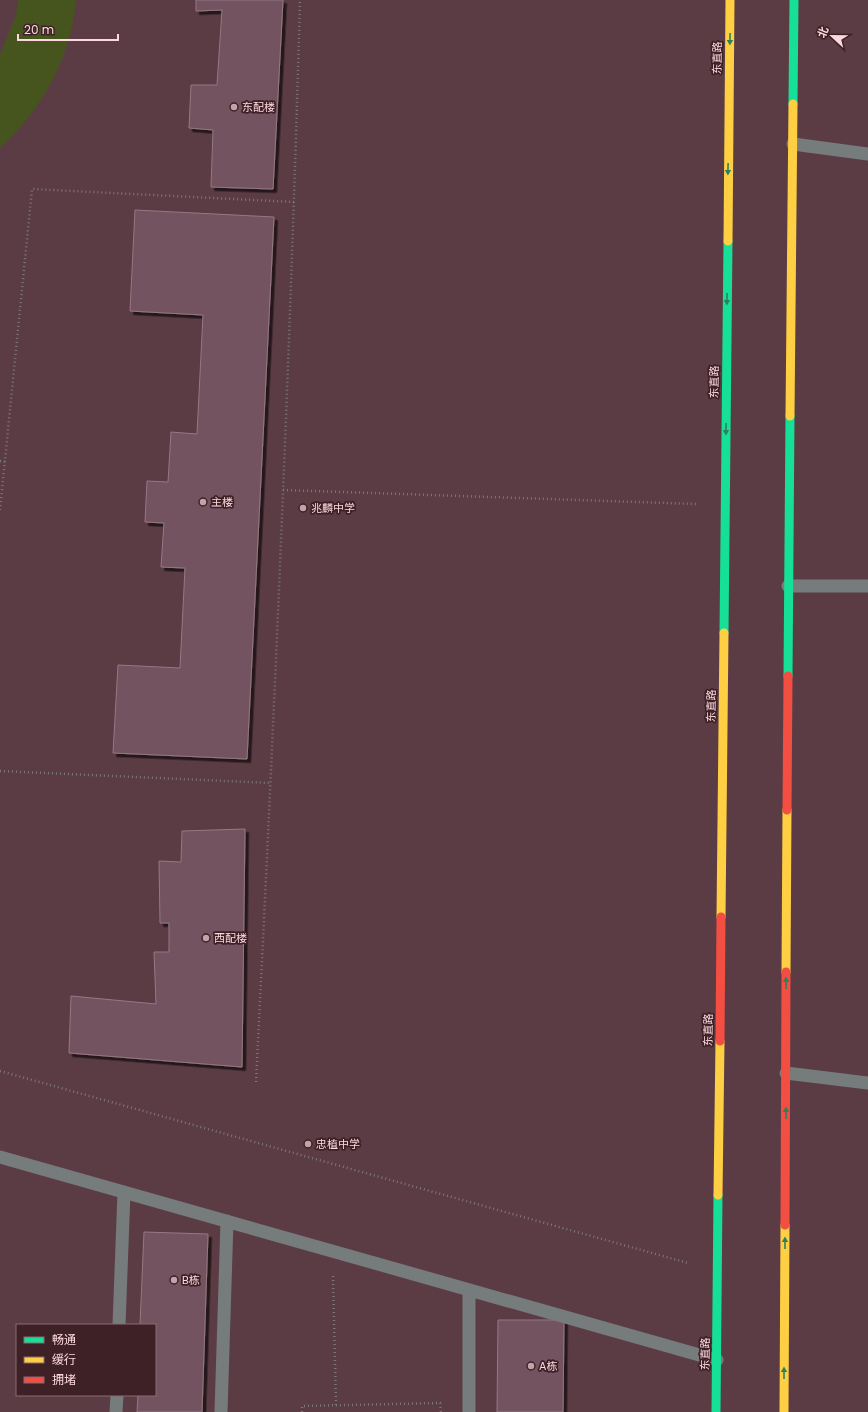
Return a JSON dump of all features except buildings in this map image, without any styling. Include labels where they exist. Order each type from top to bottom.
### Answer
[{"type":"main road","name":"东直路","points":[[716,1412],[730,0]]},
{"type":"main road","points":[[784,1412],[788,586],[794,0]]},
{"type":"lane","points":[[793,144],[868,154]]},
{"type":"lane","points":[[788,586],[868,586]]},
{"type":"lane","points":[[786,1073],[868,1084]]},
{"type":"lane","points":[[0,1157],[717,1360]]},
{"type":"lane","points":[[119,1324],[124,1192]]},
{"type":"lane","points":[[222,1412],[227,1221]]},
{"type":"lane","points":[[469,1290],[469,1412]]},
{"type":"lane","points":[[116,1396],[116,1412]]},
{"type":"path","points":[[256,1082],[271,783],[283,490],[300,0]]},
{"type":"path","points":[[0,510],[32,189],[294,202]]},
{"type":"path","points":[[0,461],[5,462]]},
{"type":"path","points":[[283,490],[725,505]]},
{"type":"path","points":[[0,771],[271,783]]},
{"type":"path","points":[[0,1071],[718,1271]]},
{"type":"path","points":[[333,1251],[336,1405]]},
{"type":"path","points":[[302,1412],[302,1406],[440,1403],[441,1412]]},
{"type":"green space","points":[[18,0],[76,0],[68,42],[52,81],[29,117],[0,148],[0,55],[16,15]]},
{"type":"traffic: fast","points":[[793,104],[794,0]]},
{"type":"traffic: fast","points":[[724,633],[728,241]]},
{"type":"traffic: fast","points":[[788,676],[790,416]]},
{"type":"traffic: fast","points":[[716,1412],[718,1195]]},
{"type":"traffic: slow","points":[[728,241],[730,0]]},
{"type":"traffic: slow","points":[[790,416],[793,104]]},
{"type":"traffic: slow","points":[[721,917],[724,633]]},
{"type":"traffic: slow","points":[[786,972],[787,810]]},
{"type":"traffic: slow","points":[[718,1195],[720,1041]]},
{"type":"traffic: slow","points":[[784,1412],[785,1225]]},
{"type":"traffic: jam","points":[[787,810],[788,676]]},
{"type":"traffic: jam","points":[[720,1041],[721,917]]},
{"type":"traffic: jam","points":[[785,1225],[786,972]]},
{"type":"place","name":"东配楼","points":[[234,107]]},
{"type":"place","name":"主楼","points":[[203,502]]},
{"type":"place","name":"兆麟中学","points":[[303,508]]},
{"type":"place","name":"西配楼","points":[[206,938]]},
{"type":"place","name":"忠植中学","points":[[308,1144]]},
{"type":"place","name":"B栋","points":[[174,1280]]},
{"type":"place","name":"A栋","points":[[531,1366]]}]
